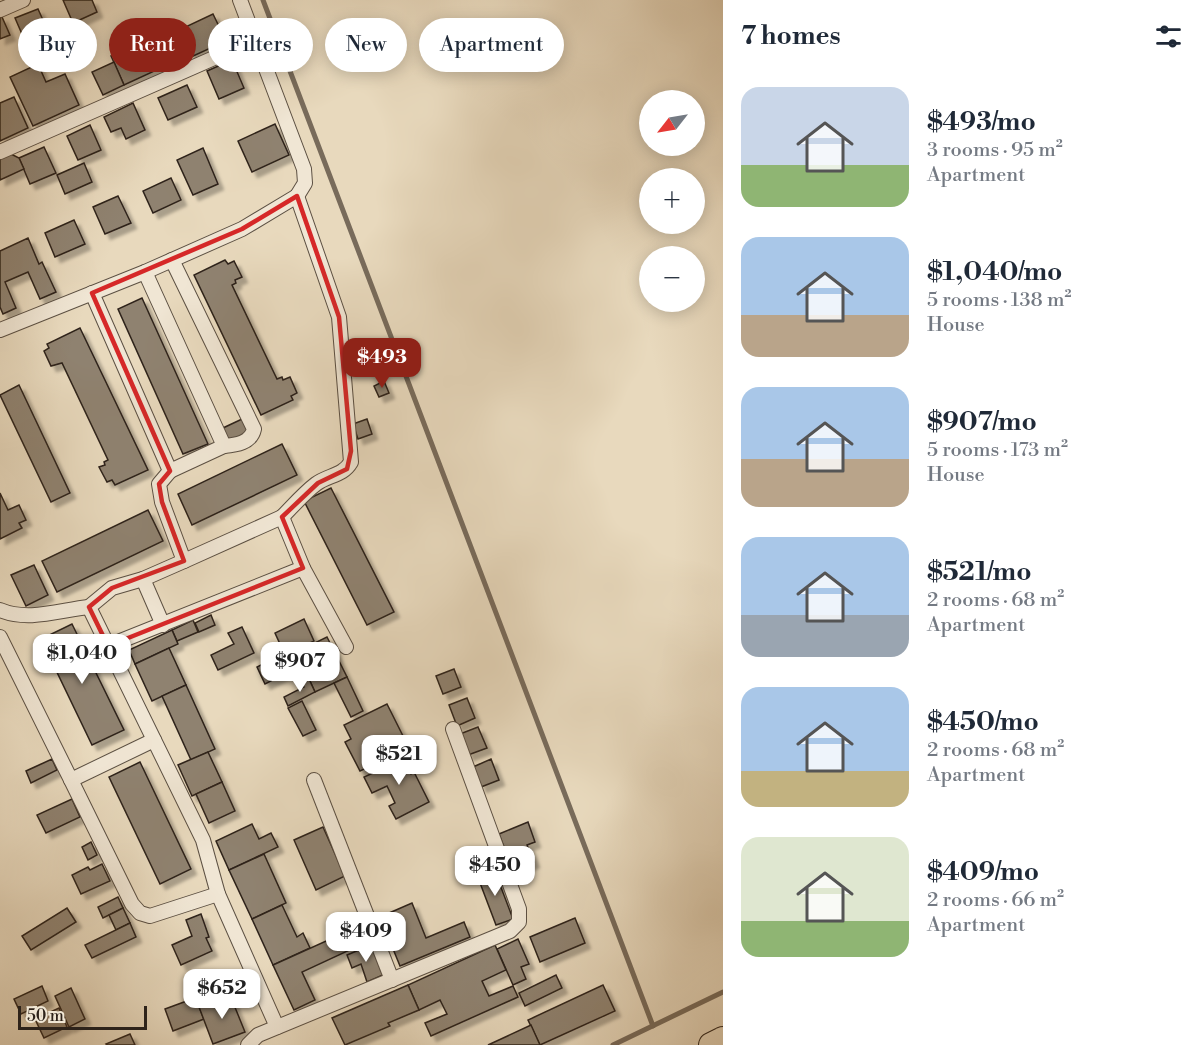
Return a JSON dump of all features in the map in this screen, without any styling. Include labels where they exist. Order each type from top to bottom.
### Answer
[{"type":"highway","points":[[711,1045],[723,1039]]},
{"type":"street","points":[[0,10],[23,0]]},
{"type":"street","points":[[240,0],[247,18]]},
{"type":"street","points":[[0,152],[208,61]]},
{"type":"street","points":[[0,330],[145,272],[242,229],[297,196],[305,183],[304,169],[267,72]]},
{"type":"street","points":[[0,610],[12,615],[36,615],[89,607],[112,588],[143,579],[282,517],[318,483],[347,469],[351,462],[339,317],[297,196]]},
{"type":"street","points":[[172,260],[254,429],[253,435],[236,446],[224,446],[171,471],[159,484],[162,502],[184,561]]},
{"type":"street","points":[[145,272],[224,446]]},
{"type":"street","points":[[92,293],[171,471]]},
{"type":"street","points":[[282,517],[303,568],[346,647]]},
{"type":"street","points":[[108,646],[303,568]]},
{"type":"street","points":[[143,579],[163,625]]},
{"type":"street","points":[[89,607],[203,840],[218,894],[277,1027]]},
{"type":"street","points":[[0,637],[132,904],[140,913],[150,915],[218,894]]},
{"type":"street","points":[[248,1045],[258,1035],[510,932],[519,922],[519,909],[453,729]]},
{"type":"street","points":[[71,780],[154,740]]},
{"type":"street","points":[[314,780],[392,980]]},
{"type":"highlighted area","points":[[297,196],[339,317],[351,451],[347,469],[318,483],[282,517],[303,568],[108,646],[89,607],[112,588],[184,561],[162,502],[159,484],[170,471],[92,293],[242,229]]},
{"type":"building","points":[[63,0],[92,0],[97,12],[84,18],[71,18]]},
{"type":"building","points":[[38,9],[42,18],[18,18],[18,25],[15,18]]},
{"type":"building","points":[[213,14],[215,18],[208,18],[208,49],[196,55],[196,22]]},
{"type":"building","points":[[0,17],[10,35],[0,39]]},
{"type":"building","points":[[109,64],[109,72],[118,72],[124,85],[103,95],[92,72],[97,72],[97,70]]},
{"type":"building","points":[[207,71],[237,72],[244,88],[219,99]]},
{"type":"building","points":[[21,72],[42,72],[46,82],[65,74],[79,105],[33,126],[10,77]]},
{"type":"building","points":[[118,72],[152,72],[124,85]]},
{"type":"building","points":[[187,85],[197,107],[168,120],[158,98]]},
{"type":"building","points":[[14,97],[28,128],[0,141],[0,103]]},
{"type":"building","points":[[133,103],[145,130],[126,139],[121,128],[111,132],[104,117]]},
{"type":"building","points":[[275,124],[289,155],[252,172],[238,141]]},
{"type":"building","points":[[90,125],[101,150],[78,160],[67,136]]},
{"type":"building","points":[[44,147],[56,173],[30,184],[19,158]]},
{"type":"building","points":[[203,148],[218,184],[193,195],[177,160]]},
{"type":"building","points":[[11,154],[19,158],[24,169],[0,180],[0,158]]},
{"type":"building","points":[[84,163],[92,182],[65,194],[57,175]]},
{"type":"building","points":[[171,178],[181,200],[153,213],[143,191]]},
{"type":"building","points":[[118,196],[131,223],[105,234],[93,207]]},
{"type":"building","points":[[74,220],[85,244],[55,257],[45,233]]},
{"type":"building","points":[[28,238],[39,264],[42,262],[56,292],[40,299],[28,272],[5,282],[16,308],[3,314],[0,307],[0,251]]},
{"type":"building","points":[[225,260],[228,264],[234,261],[242,277],[235,280],[236,283],[232,285],[277,379],[282,377],[283,380],[290,377],[297,393],[291,396],[293,400],[261,415],[194,275]]},
{"type":"building","points":[[142,298],[208,444],[183,454],[118,309]]},
{"type":"building","points":[[80,328],[148,470],[115,485],[112,480],[107,482],[99,467],[105,465],[104,462],[108,460],[62,363],[51,366],[44,351],[49,348],[47,344]]},
{"type":"building","points":[[384,381],[389,393],[379,397],[374,386]]},
{"type":"building","points":[[19,385],[70,493],[51,502],[0,395]]},
{"type":"building","points":[[242,419],[249,434],[229,443],[223,428]]},
{"type":"building","points":[[367,419],[372,434],[358,439],[353,424]]},
{"type":"building","points":[[282,444],[297,475],[192,525],[178,494]]},
{"type":"building","points":[[331,488],[394,612],[367,625],[304,501]]},
{"type":"building","points":[[0,493],[8,510],[19,505],[26,520],[19,523],[22,528],[0,539]]},
{"type":"building","points":[[148,510],[163,541],[57,592],[42,561]]},
{"type":"building","points":[[34,565],[48,595],[26,606],[11,575]]},
{"type":"building","points":[[211,615],[215,625],[199,632],[195,623]]},
{"type":"building","points":[[304,619],[314,641],[285,655],[275,633]]},
{"type":"building","points":[[193,620],[198,632],[177,641],[172,630]]},
{"type":"building","points":[[72,624],[124,730],[92,745],[41,639]]},
{"type":"building","points":[[242,627],[254,653],[218,670],[211,655],[234,644],[228,633]]},
{"type":"building","points":[[172,630],[178,644],[135,664],[129,650]]},
{"type":"building","points":[[327,637],[347,677],[315,692],[309,679],[317,675],[310,662],[302,665],[296,652]]},
{"type":"building","points":[[169,648],[186,685],[152,701],[135,664]]},
{"type":"building","points":[[296,652],[302,665],[265,684],[257,667],[282,654],[284,658]]},
{"type":"building","points":[[454,669],[461,687],[443,694],[436,676]]},
{"type":"building","points":[[347,677],[363,711],[351,717],[334,683]]},
{"type":"building","points":[[309,679],[315,692],[288,706],[284,697],[304,687],[302,683]]},
{"type":"building","points":[[186,685],[215,749],[191,760],[162,696]]},
{"type":"building","points":[[467,698],[475,718],[457,726],[449,705]]},
{"type":"building","points":[[302,701],[316,730],[303,736],[288,708]]},
{"type":"building","points":[[387,704],[409,748],[360,771],[345,742],[351,739],[344,725]]},
{"type":"building","points":[[478,727],[487,748],[468,755],[460,734]]},
{"type":"building","points":[[208,752],[222,782],[192,796],[178,765]]},
{"type":"building","points":[[400,752],[411,774],[414,772],[429,802],[396,819],[389,806],[395,803],[387,786],[372,793],[364,777],[386,767],[383,760]]},
{"type":"building","points":[[52,759],[57,770],[31,783],[26,771]]},
{"type":"building","points":[[491,759],[499,780],[481,787],[473,767]]},
{"type":"building","points":[[140,762],[191,869],[160,884],[109,777]]},
{"type":"building","points":[[222,782],[235,811],[209,823],[196,794]]},
{"type":"building","points":[[72,799],[80,817],[46,833],[37,815]]},
{"type":"building","points":[[528,822],[535,842],[527,845],[534,862],[513,871],[499,834]]},
{"type":"building","points":[[252,824],[259,839],[271,833],[278,847],[229,870],[216,841]]},
{"type":"building","points":[[323,827],[345,876],[316,890],[294,840]]},
{"type":"building","points":[[91,842],[97,855],[88,860],[82,847]]},
{"type":"building","points":[[264,854],[286,903],[252,919],[229,870]]},
{"type":"building","points":[[102,864],[110,881],[81,894],[72,875],[88,867],[90,870]]},
{"type":"building","points":[[494,869],[513,919],[496,925],[477,875]]},
{"type":"building","points":[[118,897],[123,908],[103,918],[98,907]]},
{"type":"building","points":[[412,903],[426,938],[464,922],[470,937],[400,966],[380,917]]},
{"type":"building","points":[[282,905],[297,937],[303,933],[310,948],[273,965],[252,919]]},
{"type":"building","points":[[67,908],[76,922],[31,950],[22,936]]},
{"type":"building","points":[[123,908],[130,923],[116,930],[109,915]]},
{"type":"building","points":[[201,914],[209,937],[206,938],[212,951],[181,965],[172,945],[192,936],[186,920]]},
{"type":"building","points":[[575,918],[585,943],[540,962],[530,937]]},
{"type":"building","points":[[130,923],[136,937],[92,958],[85,945]]},
{"type":"building","points":[[346,932],[354,948],[302,972],[315,1000],[294,1010],[273,965]]},
{"type":"building","points":[[518,939],[529,964],[521,967],[526,979],[513,985],[497,949]]},
{"type":"building","points":[[371,945],[383,975],[367,982],[361,964],[352,968],[347,955]]},
{"type":"building","points":[[495,945],[506,970],[482,981],[489,996],[513,986],[518,997],[431,1036],[425,1023],[447,1014],[440,1000],[419,1010],[408,985]]},
{"type":"building","points":[[556,975],[562,988],[525,1006],[519,993]]},
{"type":"building","points":[[408,985],[419,1010],[388,1023],[390,1026],[345,1045],[332,1018]]},
{"type":"building","points":[[603,985],[615,1011],[540,1045],[528,1020]]},
{"type":"building","points":[[42,986],[48,1001],[21,1014],[14,999]]},
{"type":"building","points":[[71,988],[85,1019],[69,1027],[55,996]]},
{"type":"building","points":[[203,995],[206,1004],[199,1007],[204,1019],[173,1031],[165,1009]]},
{"type":"building","points":[[230,995],[245,1032],[213,1044],[199,1007]]},
{"type":"building","points":[[59,1008],[67,1027],[44,1038],[35,1019]]},
{"type":"building","points":[[531,1025],[540,1045],[488,1045]]},
{"type":"building","points":[[130,1034],[135,1045],[106,1044]]},
{"type":"waterway","points":[[263,0],[653,1026]]},
{"type":"waterway","points":[[613,1045],[723,992]]}]
